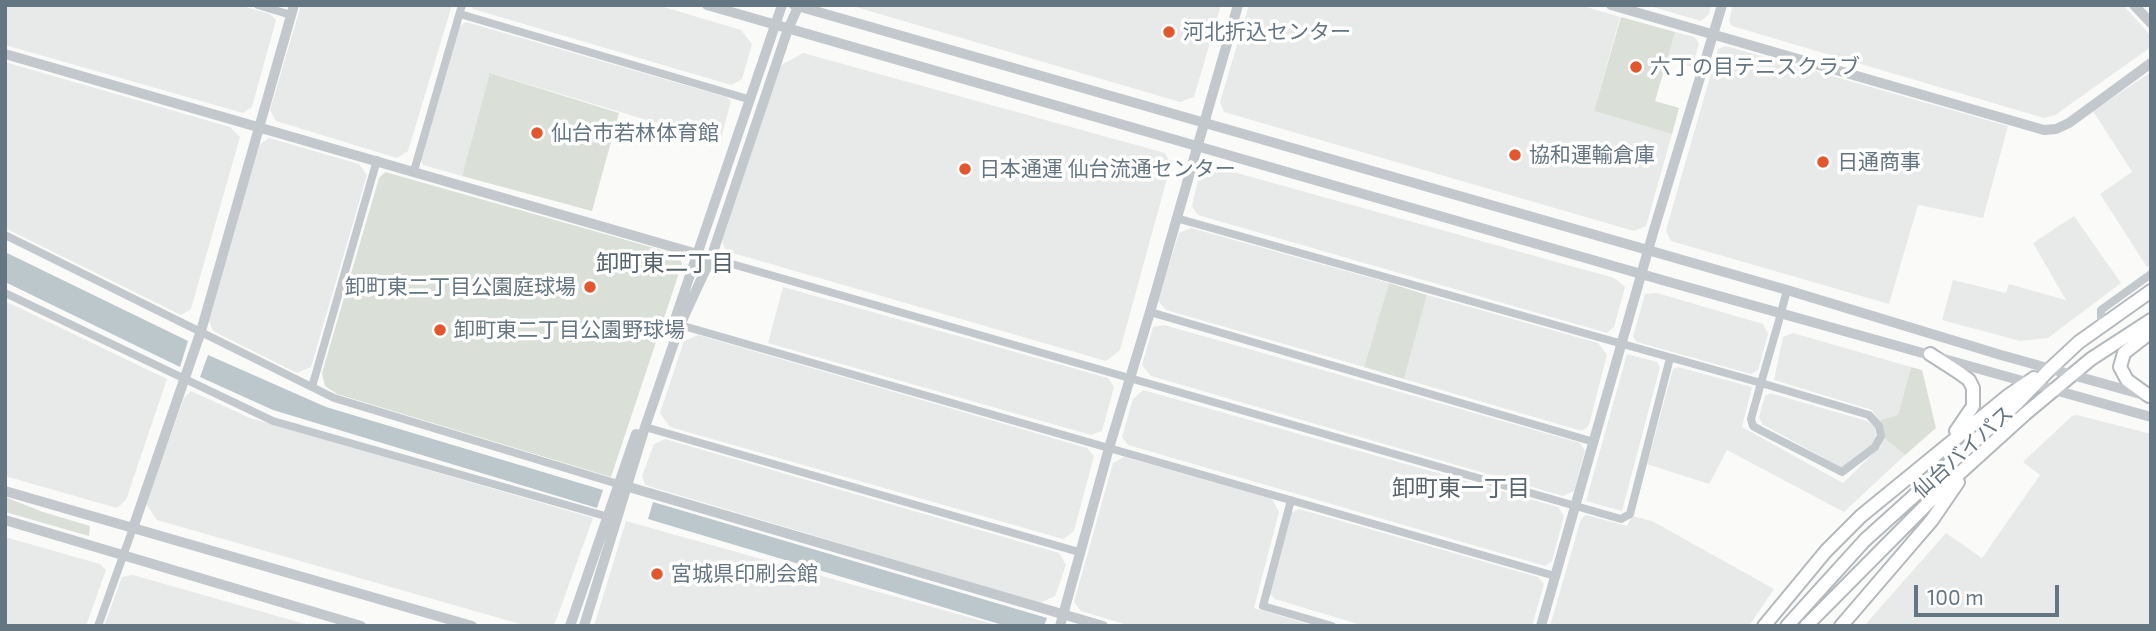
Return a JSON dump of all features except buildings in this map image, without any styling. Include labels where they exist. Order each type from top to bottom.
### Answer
[{"type":"highway","points":[[1764,626],[1826,551],[1898,483],[2050,369],[2079,342],[2151,291]]},
{"type":"highway","name":"仙台バイパス","points":[[1807,626],[1877,552],[1968,467],[2091,359],[2151,320]]},
{"type":"highway","points":[[2150,396],[2127,380],[2120,367],[2124,353],[2151,332]]},
{"type":"highway","points":[[1930,354],[1969,380],[1974,398],[1971,412],[1938,453]]},
{"type":"highway","name":"仙台バイパス","points":[[1787,626],[1865,540],[2032,382]]},
{"type":"highway","points":[[1841,626],[1933,520],[1968,467]]},
{"type":"street","points":[[98,626],[201,331],[293,10],[258,5]]},
{"type":"street","points":[[706,5],[2151,417]]},
{"type":"street","points":[[570,626],[622,485],[748,99],[782,5]]},
{"type":"street","points":[[1060,626],[1079,552],[1238,5]]},
{"type":"street","points":[[1611,5],[2044,130],[2069,124],[2151,63]]},
{"type":"street","points":[[1541,626],[1648,251],[1722,5]]},
{"type":"street","points":[[2134,5],[2151,23]]},
{"type":"street","points":[[622,485],[680,326],[711,258],[797,6],[2150,396]]},
{"type":"street","points":[[414,171],[461,10],[748,99]]},
{"type":"street","points":[[5,54],[1621,519],[1630,514],[1670,358]]},
{"type":"street","points":[[312,387],[377,160]]},
{"type":"street","points":[[1176,218],[1761,383],[1869,415],[1879,426],[1881,436],[1875,447],[1847,471],[1837,472],[1760,430],[1754,426],[1751,419],[1761,383],[1781,313],[1787,290]]},
{"type":"street","points":[[5,235],[334,398],[1103,626]]},
{"type":"street","points":[[2101,327],[2101,310],[2151,274]]},
{"type":"street","points":[[5,293],[273,421],[611,517]]},
{"type":"street","points":[[1150,312],[1594,442]]},
{"type":"street","points":[[680,326],[1555,576]]},
{"type":"street","points":[[645,426],[1079,552]]},
{"type":"street","points":[[5,491],[472,626]]},
{"type":"street","points":[[1291,500],[1263,606],[1332,626]]},
{"type":"street","points":[[584,626],[611,517]]},
{"type":"street","points":[[5,520],[361,626]]},
{"type":"shaded area","points":[[5,5],[239,5],[270,14],[276,20],[252,107],[243,113],[5,45]]},
{"type":"shaded area","points":[[301,5],[452,5],[408,151],[397,158],[276,121],[270,110]]},
{"type":"shaded area","points":[[469,5],[657,5],[741,30],[752,44],[742,79],[731,85],[473,9]]},
{"type":"shaded area","points":[[849,5],[1221,5],[1194,97],[1180,102]]},
{"type":"shaded area","points":[[1249,5],[1580,5],[1620,17],[1594,111],[1672,134],[1646,226],[1634,231],[1224,112],[1220,102]]},
{"type":"shaded area","points":[[1646,5],[1711,5],[1709,14],[1701,21]]},
{"type":"shaded area","points":[[1733,5],[2123,5],[2151,36],[2151,47],[2055,115],[2044,118],[1732,26],[1729,21]]},
{"type":"shaded area","name":"六丁の目テニスクラブ","points":[[1621,17],[1675,32],[1655,101],[1679,108],[1672,134],[1594,111]]},
{"type":"shaded area","points":[[466,22],[726,97],[731,101],[720,142],[491,73],[462,176],[423,165],[420,158],[458,27]]},
{"type":"shaded area","points":[[1675,32],[1695,37],[1699,44],[1692,67],[1667,59]]},
{"type":"shaded area","points":[[1726,46],[2008,126],[1983,218],[1918,205],[1889,304],[1671,241],[1666,230],[1718,49]]},
{"type":"shaded area","points":[[803,53],[1165,153],[1171,164],[1120,350],[1106,361],[726,251],[722,241],[780,66]]},
{"type":"shaded area","points":[[5,62],[230,127],[240,137],[191,309],[181,315],[5,228]]},
{"type":"shaded area","points":[[2151,72],[2151,265],[2147,267],[2100,194],[2132,172],[2093,111]]},
{"type":"shaded area","points":[[490,73],[619,113],[592,211],[462,176]]},
{"type":"shaded area","points":[[269,138],[359,164],[367,175],[311,367],[297,373],[213,331],[209,321],[259,145]]},
{"type":"shaded area","points":[[1212,166],[1614,278],[1625,287],[1614,327],[1607,333],[1198,215],[1192,206],[1200,171]]},
{"type":"shaded area","points":[[385,172],[679,255],[682,264],[611,477],[337,394],[325,386],[322,373],[379,178]]},
{"type":"shaded area","points":[[2074,216],[2121,283],[2048,338],[2020,341],[1942,320],[1953,280],[2006,293],[2009,284],[2066,300],[2033,243]]},
{"type":"shaded area","points":[[1191,228],[1389,283],[1364,367],[1166,310],[1158,301],[1179,233]]},
{"type":"shaded area","points":[[5,252],[188,341],[180,367],[5,282]]},
{"type":"shaded area","points":[[1389,283],[1427,295],[1404,379],[1364,367]]},
{"type":"shaded area","points":[[783,287],[1108,378],[1114,387],[1102,431],[1091,435],[768,343]]},
{"type":"shaded area","points":[[1657,293],[1763,324],[1768,334],[1758,370],[1751,374],[1637,342],[1633,337],[1645,294]]},
{"type":"shaded area","points":[[1427,295],[1598,343],[1607,355],[1589,425],[1582,431],[1404,379]]},
{"type":"shaded area","points":[[5,301],[167,379],[126,500],[117,508],[5,476]]},
{"type":"shaded area","points":[[1164,325],[1580,443],[1585,451],[1574,491],[1563,496],[1151,376],[1142,365],[1153,327]]},
{"type":"shaded area","points":[[1793,333],[1911,367],[1898,415],[1879,420],[1872,410],[1774,380],[1783,337]]},
{"type":"shaded area","points":[[698,335],[1087,448],[1094,456],[1074,531],[1063,539],[670,427],[660,413],[684,341]]},
{"type":"shaded area","points":[[1627,354],[1657,362],[1660,367],[1622,511],[1586,501]]},
{"type":"shaded area","points":[[208,355],[326,407],[603,490],[597,508],[273,410],[200,377]]},
{"type":"shaded area","points":[[1678,367],[1752,387],[1742,427],[1843,483],[1881,446],[1884,438],[1905,455],[1844,512],[1727,450],[1709,484],[1647,464],[1673,369]]},
{"type":"shaded area","points":[[1911,367],[1922,370],[1936,428],[1905,455],[1884,438],[1880,420],[1898,415]]},
{"type":"shaded area","points":[[1143,390],[1558,507],[1564,516],[1552,561],[1545,566],[1128,445],[1122,437],[1133,399]]},
{"type":"shaded area","points":[[191,391],[250,418],[593,518],[555,623],[550,626],[527,626],[157,520],[146,504],[184,398]]},
{"type":"shaded area","points":[[1770,393],[1867,421],[1875,427],[1876,441],[1842,468],[1762,424],[1759,417],[1765,396]]},
{"type":"shaded area","points":[[2072,416],[2151,434],[2151,626],[1864,626],[1946,533],[1982,558],[2040,475],[2023,462]]},
{"type":"shaded area","points":[[665,439],[1059,553],[1066,565],[1055,596],[1040,603],[645,485],[642,476],[654,444]]},
{"type":"shaded area","points":[[1124,457],[1272,499],[1279,512],[1254,608],[1315,626],[1131,626],[1081,611],[1074,602],[1113,463]]},
{"type":"shaded area","points":[[5,497],[90,526],[89,536],[5,512]]},
{"type":"shaded area","points":[[653,502],[1047,618],[1044,626],[1006,626],[648,519]]},
{"type":"shaded area","points":[[1299,509],[1538,577],[1544,584],[1532,626],[1364,626],[1275,599],[1268,592],[1290,513]]},
{"type":"shaded area","points":[[1586,515],[1627,526],[1632,516],[1652,521],[1774,589],[1749,626],[1550,626],[1581,519]]},
{"type":"shaded area","points":[[626,521],[1000,626],[594,626]]},
{"type":"shaded area","points":[[5,537],[100,564],[106,570],[86,626],[5,626]]},
{"type":"shaded area","points":[[133,575],[312,626],[104,626],[122,577]]},
{"type":"place","name":"河北折込センター","points":[[1169,32]]},
{"type":"place","name":"六丁の目テニスクラブ","points":[[1636,67]]},
{"type":"place","name":"仙台市若林体育館","points":[[537,133]]},
{"type":"place","name":"協和運輸倉庫","points":[[1515,155]]},
{"type":"place","name":"日通商事","points":[[1823,162]]},
{"type":"place","name":"日本通運 仙台流通センター","points":[[965,169]]},
{"type":"place","name":"卸町東二丁目公園庭球場","points":[[590,287]]},
{"type":"place","name":"卸町東二丁目公園野球場","points":[[440,330]]},
{"type":"place","name":"宮城県印刷会館","points":[[657,574]]},
{"type":"district","name":"卸町東二丁目","points":[[665,263]]},
{"type":"district","name":"卸町東一丁目","points":[[1461,488]]}]
